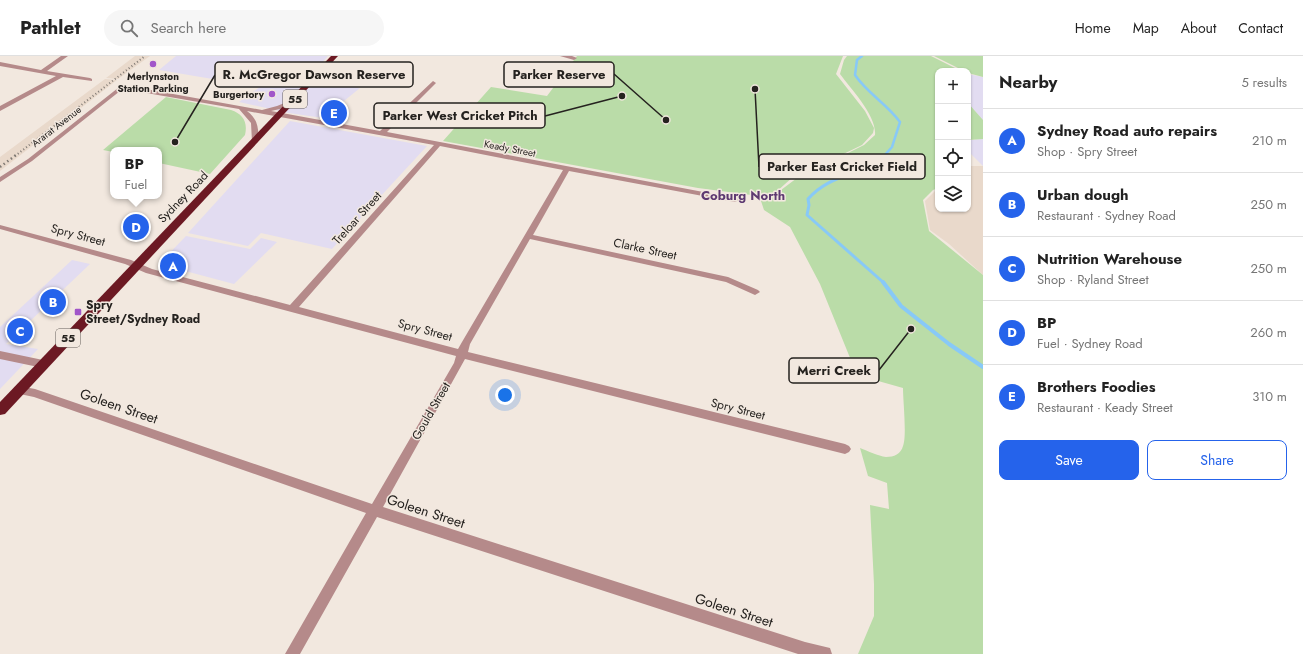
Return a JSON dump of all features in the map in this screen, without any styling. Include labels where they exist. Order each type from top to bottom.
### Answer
[{"type":"highway","name":"Sydney Road","points":[[0,410],[335,56]]},
{"type":"street","points":[[42,72],[65,56]]},
{"type":"street","points":[[563,56],[574,58]]},
{"type":"street","points":[[0,64],[90,80]]},
{"type":"street","points":[[0,109],[62,75]]},
{"type":"street","points":[[382,133],[433,83]]},
{"type":"street","name":"Ararat Avenue","points":[[0,180],[30,160],[118,90],[123,88],[131,88],[242,108]]},
{"type":"street","points":[[242,108],[272,110],[292,102]]},
{"type":"street","points":[[242,108],[255,124],[255,142]]},
{"type":"street","name":"Keady Street","points":[[242,108],[735,200]]},
{"type":"street","name":"Treloar Street","points":[[293,308],[439,144]]},
{"type":"street","name":"Gould Street","points":[[292,654],[459,363],[465,344],[567,169]]},
{"type":"street","name":"Spry Street","points":[[0,227],[128,262],[149,271],[462,354],[845,449]]},
{"type":"street","name":"Clarke Street","points":[[528,236],[728,280],[755,292]]},
{"type":"street","points":[[0,355],[43,364]]},
{"type":"street","name":"Goleen Street","points":[[19,390],[43,396],[374,510],[805,649],[825,653]]},
{"type":"shaded area","points":[[135,56],[150,56],[118,79],[106,78]]},
{"type":"shaded area","points":[[176,56],[328,56],[308,79],[360,88],[323,118],[289,113],[239,102],[260,87],[159,70]]},
{"type":"shaded area","points":[[971,75],[983,77],[983,120],[971,106]]},
{"type":"shaded area","points":[[105,79],[117,80],[0,171],[0,157]]},
{"type":"shaded area","points":[[290,121],[427,146],[332,249],[261,233],[248,246],[188,233]]},
{"type":"shaded area","points":[[983,139],[983,166],[971,154],[971,140]]},
{"type":"shaded area","points":[[971,166],[983,166],[983,275],[949,244],[930,230],[925,201],[935,191],[935,212],[971,212]]},
{"type":"shaded area","points":[[186,236],[250,249],[261,238],[277,242],[234,284],[159,264]]},
{"type":"shaded area","points":[[72,260],[90,264],[6,344],[38,349],[0,389],[0,327]]},
{"type":"green space","points":[[577,56],[843,56],[836,74],[865,111],[874,128],[873,133],[862,145],[827,162],[804,167],[775,193],[759,196],[698,188],[443,141],[491,87],[547,96]]},
{"type":"green space","points":[[847,56],[931,56],[955,68],[935,68],[935,189],[923,200],[929,231],[983,275],[983,654],[858,654],[874,616],[870,505],[889,509],[887,483],[868,476],[860,448],[876,455],[886,457],[894,456],[901,451],[905,435],[903,388],[857,375],[820,284],[790,227],[764,210],[760,198],[777,193],[797,178],[806,167],[830,162],[864,145],[875,135],[875,128],[868,111],[840,74],[844,60]]},
{"type":"green space","points":[[934,56],[983,56],[983,77],[971,74],[971,68],[958,68]]},
{"type":"green space","points":[[166,97],[231,110],[239,114],[244,119],[246,126],[245,135],[210,174],[162,164],[162,147],[110,147],[110,151],[103,150]]},
{"type":"green space","points":[[971,106],[983,120],[983,139],[971,140]]},
{"type":"waterway","points":[[862,56],[857,60],[855,75],[900,122],[892,147],[884,156]]},
{"type":"waterway","points":[[883,282],[807,215],[809,205],[808,199],[826,184],[866,167],[886,155]]},
{"type":"waterway","points":[[883,282],[901,306],[949,344],[983,367]]},
{"type":"railway","points":[[15,156],[145,56]]},
{"type":"railway","points":[[0,167],[16,155]]},
{"type":"place","name":"Merlynston Station Parking","points":[[153,64]]},
{"type":"place","name":"Parker East Cricket Field","points":[[755,89]]},
{"type":"place","name":"Burgertory","points":[[272,94]]},
{"type":"place","name":"Parker West Cricket Pitch","points":[[622,96]]},
{"type":"place","name":"Brothers Foodies","points":[[334,113]]},
{"type":"place","name":"Parker Reserve","points":[[666,120]]},
{"type":"place","name":"R. McGregor Dawson Reserve","points":[[175,142]]},
{"type":"place","name":"BP","points":[[136,227]]},
{"type":"place","name":"Sydney Road auto repairs","points":[[173,266]]},
{"type":"place","name":"Urban dough","points":[[53,302]]},
{"type":"place","name":"Spry Street/Sydney Road","points":[[78,312]]},
{"type":"place","name":"Merri Creek","points":[[911,329]]},
{"type":"place","name":"Nutrition Warehouse","points":[[20,331]]},
{"type":"district","name":"Coburg North","points":[[743,195]]}]
